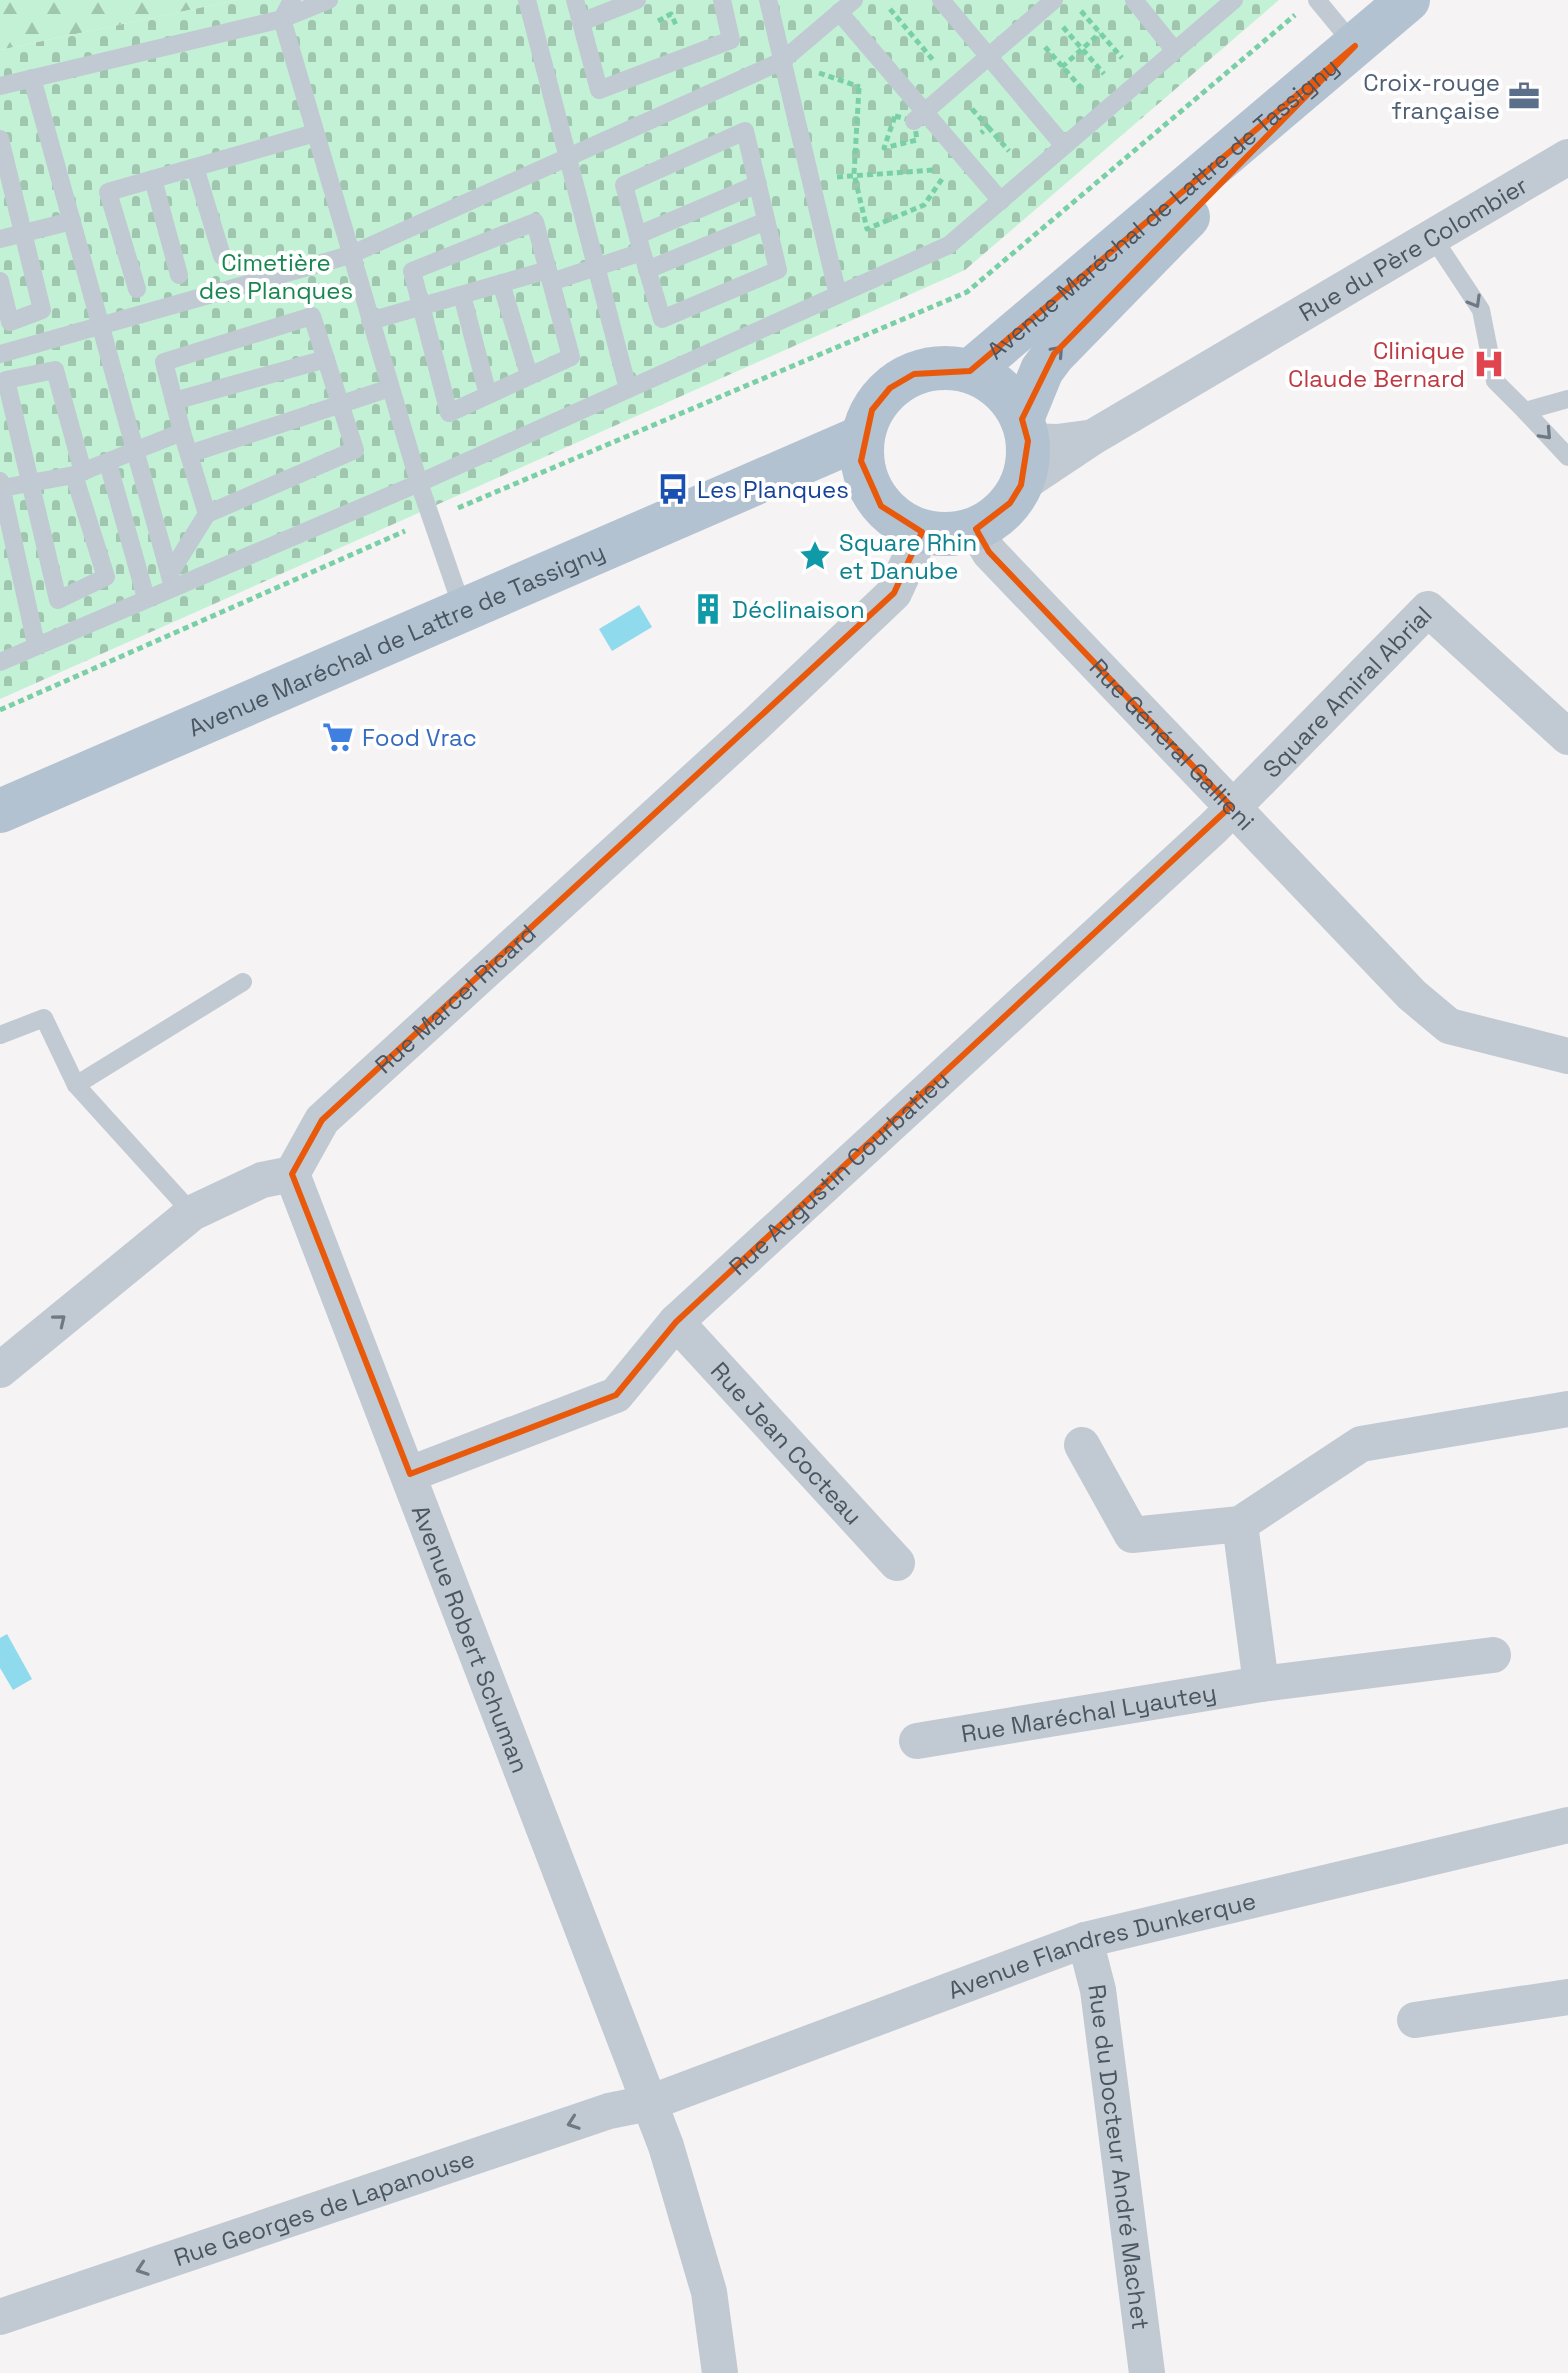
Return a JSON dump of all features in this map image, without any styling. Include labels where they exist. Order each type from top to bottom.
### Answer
[{"type":"main road","name":"Avenue Maréchal de Lattre de Tassigny","points":[[970,371],[1408,0]]},
{"type":"main road","name":"Avenue Maréchal de Lattre de Tassigny","points":[[1025,430],[1042,370],[1054,354],[1355,46]]},
{"type":"main road","points":[[941,368],[970,371],[991,382],[1009,398],[1025,430],[1028,464],[1021,485],[1010,503],[976,529],[949,535],[911,527],[881,506],[868,485],[861,461],[862,437],[872,410],[890,388],[914,374],[941,368]]},
{"type":"main road","name":"Avenue Maréchal de Lattre de Tassigny","points":[[0,811],[862,437]]},
{"type":"main road","points":[[794,466],[868,485]]},
{"type":"street","name":"Rue du Père Colombier","points":[[1021,485],[1093,437],[1568,157]]},
{"type":"street","name":"Rue du Père Colombier","points":[[1025,430],[1057,442],[1093,437]]},
{"type":"street","name":"Rue Marcel Ricard","points":[[292,1174],[322,1120],[756,724],[894,593],[911,527]]},
{"type":"street","name":"Rue Général Gallieni","points":[[976,529],[989,552],[1412,995],[1449,1026],[1568,1056]]},
{"type":"street","name":"Square Amiral Abrial","points":[[1231,806],[1428,609],[1568,737]]},
{"type":"street","name":"Rue Augustin Courbatieu","points":[[410,1474],[616,1395],[676,1322],[1214,827],[1231,806]]},
{"type":"street","points":[[0,1370],[192,1213],[262,1180],[292,1174]]},
{"type":"street","name":"Avenue Robert Schuman","points":[[292,1174],[666,2146],[709,2292],[720,2373]]},
{"type":"street","name":"Rue Jean Cocteau","points":[[676,1322],[897,1563]]},
{"type":"street","points":[[1082,1445],[1132,1535],[1240,1524],[1361,1444],[1568,1409]]},
{"type":"street","points":[[1240,1524],[1261,1684]]},
{"type":"street","name":"Rue Maréchal Lyautey","points":[[917,1741],[1261,1684],[1493,1655]]},
{"type":"street","name":"Avenue Flandres Dunkerque","points":[[649,2103],[1085,1940],[1568,1825]]},
{"type":"street","name":"Rue du Docteur André Machet","points":[[1085,1940],[1098,1990],[1147,2373]]},
{"type":"street","points":[[1415,2020],[1568,1997]]},
{"type":"street","name":"Rue Georges de Lapanouse","points":[[0,2317],[609,2111],[649,2103]]},
{"type":"lane","points":[[292,0],[282,19],[419,483],[463,610]]},
{"type":"lane","points":[[0,86],[282,19],[329,0]]},
{"type":"lane","points":[[527,0],[628,389]]},
{"type":"lane","points":[[575,0],[599,90],[731,40],[722,0]]},
{"type":"lane","points":[[581,22],[637,0]]},
{"type":"lane","points":[[768,0],[838,295]]},
{"type":"lane","points":[[941,0],[1064,146]]},
{"type":"lane","points":[[1134,0],[1175,51]]},
{"type":"lane","points":[[0,662],[146,598],[171,580],[419,483],[949,245],[1234,0]]},
{"type":"lane","points":[[1317,0],[1355,46]]},
{"type":"lane","points":[[919,116],[1050,3]]},
{"type":"lane","points":[[0,354],[350,255],[782,61],[847,6],[919,116],[959,152],[1001,201]]},
{"type":"lane","points":[[32,78],[171,580]]},
{"type":"lane","points":[[745,131],[758,184],[778,270],[662,319],[624,185],[745,131]]},
{"type":"lane","points":[[137,289],[108,192],[315,133]]},
{"type":"lane","points":[[0,139],[42,310],[10,322],[0,281]]},
{"type":"lane","points":[[195,167],[222,256]]},
{"type":"lane","points":[[153,179],[179,275]]},
{"type":"lane","points":[[642,252],[758,184]]},
{"type":"lane","points":[[0,239],[72,221]]},
{"type":"lane","points":[[370,321],[501,283],[595,267],[766,221]]},
{"type":"lane","points":[[535,222],[549,276],[571,357],[449,413],[412,271],[535,222]]},
{"type":"lane","points":[[1432,236],[1481,310],[1495,381],[1568,457]]},
{"type":"lane","points":[[501,283],[529,375]]},
{"type":"lane","points":[[462,295],[488,395]]},
{"type":"lane","points":[[29,316],[41,373]]},
{"type":"lane","points":[[171,580],[207,514],[355,450],[312,316],[164,362],[207,514]]},
{"type":"lane","points":[[174,401],[326,359]]},
{"type":"lane","points":[[55,370],[78,473],[106,577],[58,600],[6,380],[55,370]]},
{"type":"lane","points":[[189,454],[390,388]]},
{"type":"lane","points":[[1525,411],[1568,399]]},
{"type":"lane","points":[[36,644],[1,484],[31,484],[78,473],[182,432]]},
{"type":"lane","points":[[108,463],[146,598]]},
{"type":"lane","points":[[76,1085],[243,982]]},
{"type":"lane","points":[[0,1035],[44,1018],[76,1085],[192,1213]]},
{"type":"path","points":[[1050,3],[1082,49],[1123,96]]},
{"type":"path","points":[[1076,6],[1123,58]]},
{"type":"path","points":[[890,9],[933,60]]},
{"type":"path","points":[[1062,67],[1100,33]]},
{"type":"path","points":[[1040,40],[1084,91]]},
{"type":"path","points":[[859,88],[854,174],[867,229],[924,205],[942,179],[935,170]]},
{"type":"path","points":[[970,107],[1009,151]]},
{"type":"path","points":[[811,182],[854,174],[935,170],[988,127]]},
{"type":"path","points":[[0,710],[431,520]]},
{"type":"highlighted area","points":[[1355,46],[1054,354],[1022,419],[1028,441],[1021,485],[1010,503],[976,529],[989,552],[1231,806],[676,1322],[616,1395],[410,1474],[292,1174],[322,1120],[894,593],[922,532],[881,506],[861,461],[872,410],[890,388],[914,374],[970,371]]},
{"type":"green space","points":[[0,0],[237,0],[0,50]]},
{"type":"green space","name":"Cimetière des Planques","points":[[237,0],[1279,0],[965,270],[0,699],[0,50]]},
{"type":"water","points":[[639,605],[652,627],[612,651],[599,629]]},
{"type":"water","points":[[7,1634],[32,1679],[13,1690],[0,1668],[0,1638]]},
{"type":"place","name":"Croix-rouge française","points":[[1524,96]]},
{"type":"place","name":"Clinique Claude Bernard","points":[[1489,364]]},
{"type":"place","name":"Les Planques","points":[[673,489]]},
{"type":"place","name":"Square Rhin et Danube","points":[[815,556]]},
{"type":"place","name":"Déclinaison","points":[[708,609]]},
{"type":"place","name":"Food Vrac","points":[[338,737]]}]
